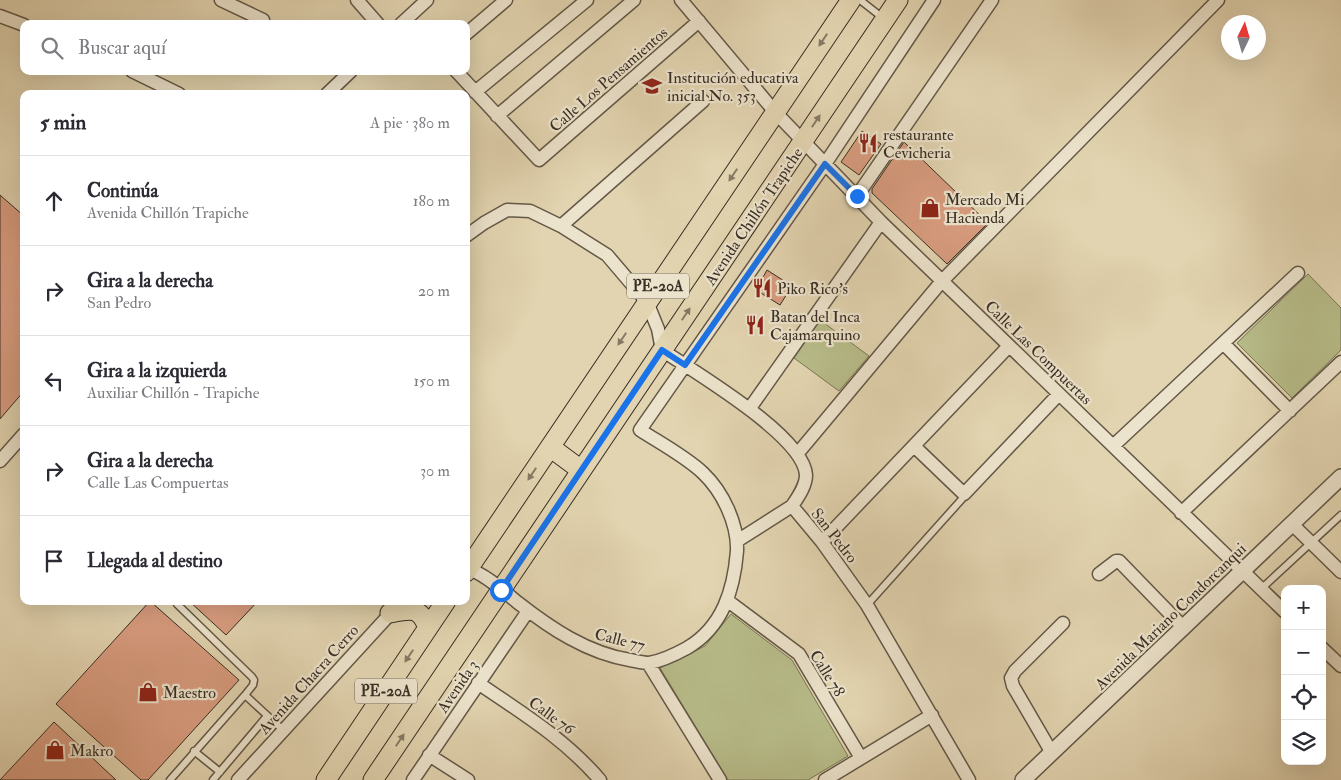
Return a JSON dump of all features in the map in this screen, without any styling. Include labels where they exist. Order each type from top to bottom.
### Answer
[{"type":"main road","name":"PE-20A","points":[[470,565],[851,0]]},
{"type":"main road","name":"Avenida Chillón Trapiche","points":[[373,780],[898,0]]},
{"type":"main road","points":[[550,447],[581,470]]},
{"type":"main road","name":"PE-20A","points":[[326,780],[443,605]]},
{"type":"main road","points":[[396,607],[418,611],[422,614],[428,628]]},
{"type":"street","points":[[221,0],[263,20]]},
{"type":"street","points":[[357,0],[374,20]]},
{"type":"street","points":[[409,20],[427,0]]},
{"type":"street","points":[[470,31],[506,0]]},
{"type":"street","points":[[475,92],[586,0]]},
{"type":"street","points":[[460,75],[497,116],[634,0]]},
{"type":"street","name":"Calle Las Compuertas","points":[[682,0],[775,112],[881,222],[1281,608]]},
{"type":"street","points":[[685,365],[825,164],[934,0]]},
{"type":"street","points":[[857,196],[992,0]]},
{"type":"street","points":[[798,453],[942,280],[1218,0]]},
{"type":"street","points":[[0,16],[20,24]]},
{"type":"street","name":"Calle Los Pensamientos","points":[[497,116],[539,160],[699,21]]},
{"type":"street","points":[[140,75],[172,90]]},
{"type":"street","points":[[332,90],[347,75]]},
{"type":"street","points":[[561,226],[703,101]]},
{"type":"street","points":[[470,233],[507,210],[530,211],[561,226],[607,255],[647,302],[658,329],[662,350]]},
{"type":"street","points":[[750,408],[881,222]]},
{"type":"street","points":[[1113,446],[1298,273]]},
{"type":"street","points":[[1223,343],[1290,411]]},
{"type":"street","points":[[822,542],[1009,346]]},
{"type":"street","name":"San Pedro","points":[[662,350],[750,408],[798,453],[806,476],[801,494],[792,506],[822,542],[867,605],[969,780]]},
{"type":"street","points":[[1182,513],[1341,362]]},
{"type":"street","name":"Calle 77","points":[[470,571],[501,590],[528,611],[586,647],[617,658],[648,663],[677,654],[698,642],[716,622],[728,601],[735,571],[737,541],[728,506],[704,473],[640,430],[685,365]]},
{"type":"street","points":[[914,446],[964,494],[1059,394]]},
{"type":"street","points":[[0,461],[20,438]]},
{"type":"street","name":"Avenida Mariano Condorcanqui","points":[[1023,780],[1341,478]]},
{"type":"street","points":[[737,541],[792,506]]},
{"type":"street","points":[[1292,524],[1341,572]]},
{"type":"street","points":[[1099,574],[1116,561],[1119,562],[1183,627]]},
{"type":"street","name":"Calle 78","points":[[728,601],[799,654],[861,758]]},
{"type":"street","name":"Avenida Chacra Cerro","points":[[238,780],[396,607]]},
{"type":"street","name":"Avenida 3","points":[[413,780],[528,611]]},
{"type":"street","points":[[1052,753],[1013,686],[1011,678],[1015,671],[1063,623]]},
{"type":"street","points":[[1326,652],[1341,666]]},
{"type":"street","points":[[648,663],[720,780]]},
{"type":"street","name":"Calle 76","points":[[478,683],[556,736],[584,761],[600,780]]},
{"type":"street","points":[[825,780],[932,715]]},
{"type":"street","points":[[430,755],[468,780]]},
{"type":"lane","points":[[860,0],[884,20]]},
{"type":"lane","points":[[867,605],[962,499],[964,494]]},
{"type":"lane","points":[[1261,589],[1341,515]]},
{"type":"lane","points":[[170,780],[245,695],[253,685],[254,680],[178,605]]},
{"type":"lane","points":[[245,695],[283,730]]},
{"type":"lane","points":[[213,780],[267,716]]},
{"type":"lane","points":[[194,751],[220,772]]},
{"type":"green space","points":[[1308,274],[1341,308],[1341,350],[1292,398],[1237,343]]},
{"type":"green space","points":[[820,320],[869,356],[839,391],[794,358]]},
{"type":"green space","points":[[731,614],[792,660],[848,756],[808,780],[728,780],[660,668],[705,646]]},
{"type":"building","points":[[862,131],[881,144],[859,175],[841,162]]},
{"type":"building","name":"Mercado Mi Hacienda","points":[[904,142],[988,223],[947,264],[872,193],[872,189]]},
{"type":"building","points":[[0,195],[20,212],[20,396],[0,419]]},
{"type":"building","points":[[767,270],[792,286],[780,305],[756,290]]},
{"type":"building","name":"Maestro","points":[[146,605],[155,605],[239,680],[148,780],[141,780],[56,704]]},
{"type":"building","points":[[193,605],[254,605],[226,635]]},
{"type":"building","name":"Makro","points":[[54,722],[116,780],[0,780]]},
{"type":"place","name":"Institución educativa inicial No. 353","points":[[652,86]]},
{"type":"place","name":"restaurante Cevicheria","points":[[868,143]]},
{"type":"place","name":"Mercado Mi Hacienda","points":[[930,208]]},
{"type":"place","name":"Piko Rico's","points":[[762,288]]},
{"type":"place","name":"Batan del Inca Cajamarquino","points":[[755,325]]},
{"type":"place","name":"Maestro","points":[[148,692]]},
{"type":"place","name":"Makro","points":[[55,750]]},
{"type":"route","points":[[501,590],[662,350],[685,365],[825,164],[857,196]]}]
